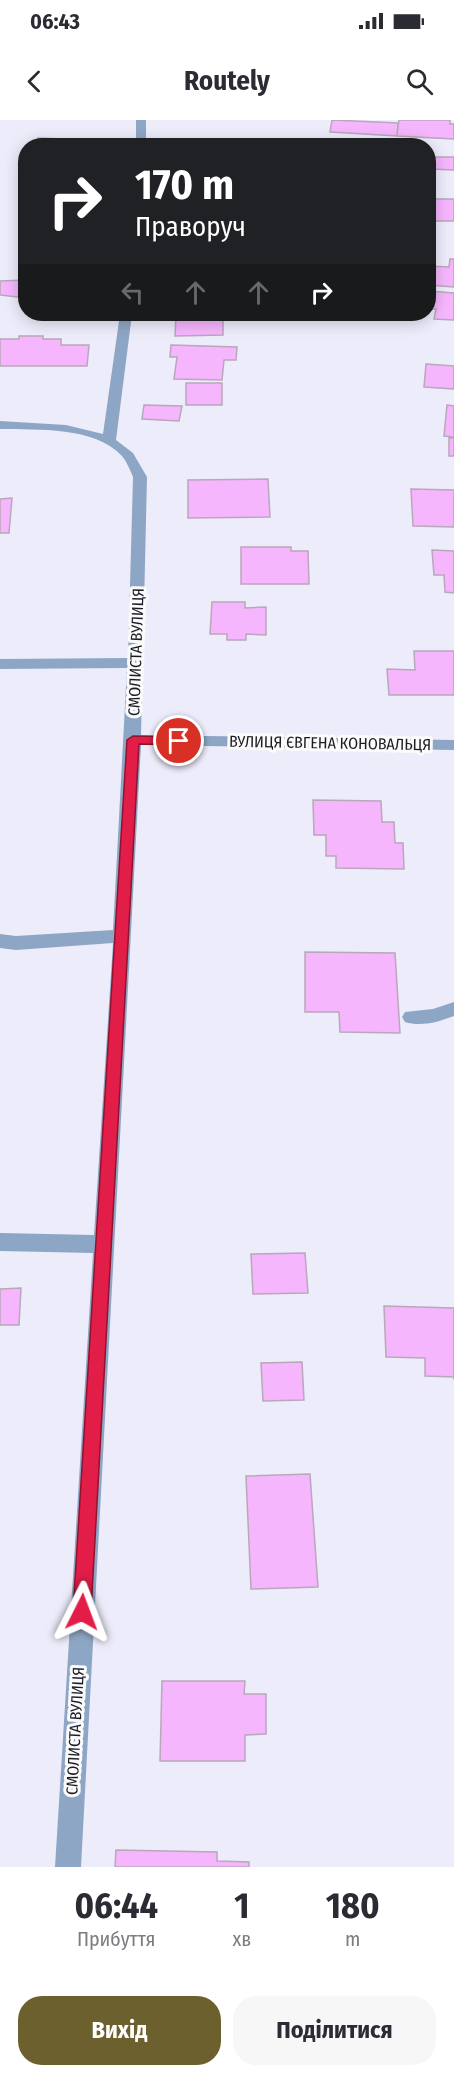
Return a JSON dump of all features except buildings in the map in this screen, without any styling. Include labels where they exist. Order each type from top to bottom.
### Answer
[{"type":"street","points":[[141,120],[141,138]]},
{"type":"street","points":[[0,425],[80,432],[109,441],[125,321]]},
{"type":"street","name":"СМОЛИСТА ВУЛИЦЯ","points":[[68,1867],[102,1244],[123,936],[136,663],[140,477],[126,453],[109,441]]},
{"type":"street","points":[[0,664],[136,663]]},
{"type":"street","name":"ВУЛИЦЯ ЄВГЕНА КОНОВАЛЬЦЯ","points":[[133,740],[454,745]]},
{"type":"street","points":[[0,941],[16,943],[123,936]]},
{"type":"street","points":[[411,1017],[434,1016],[454,1009]]},
{"type":"street","points":[[0,1242],[102,1244]]},
{"type":"route","points":[[82,1612],[133,740],[179,741]]}]
